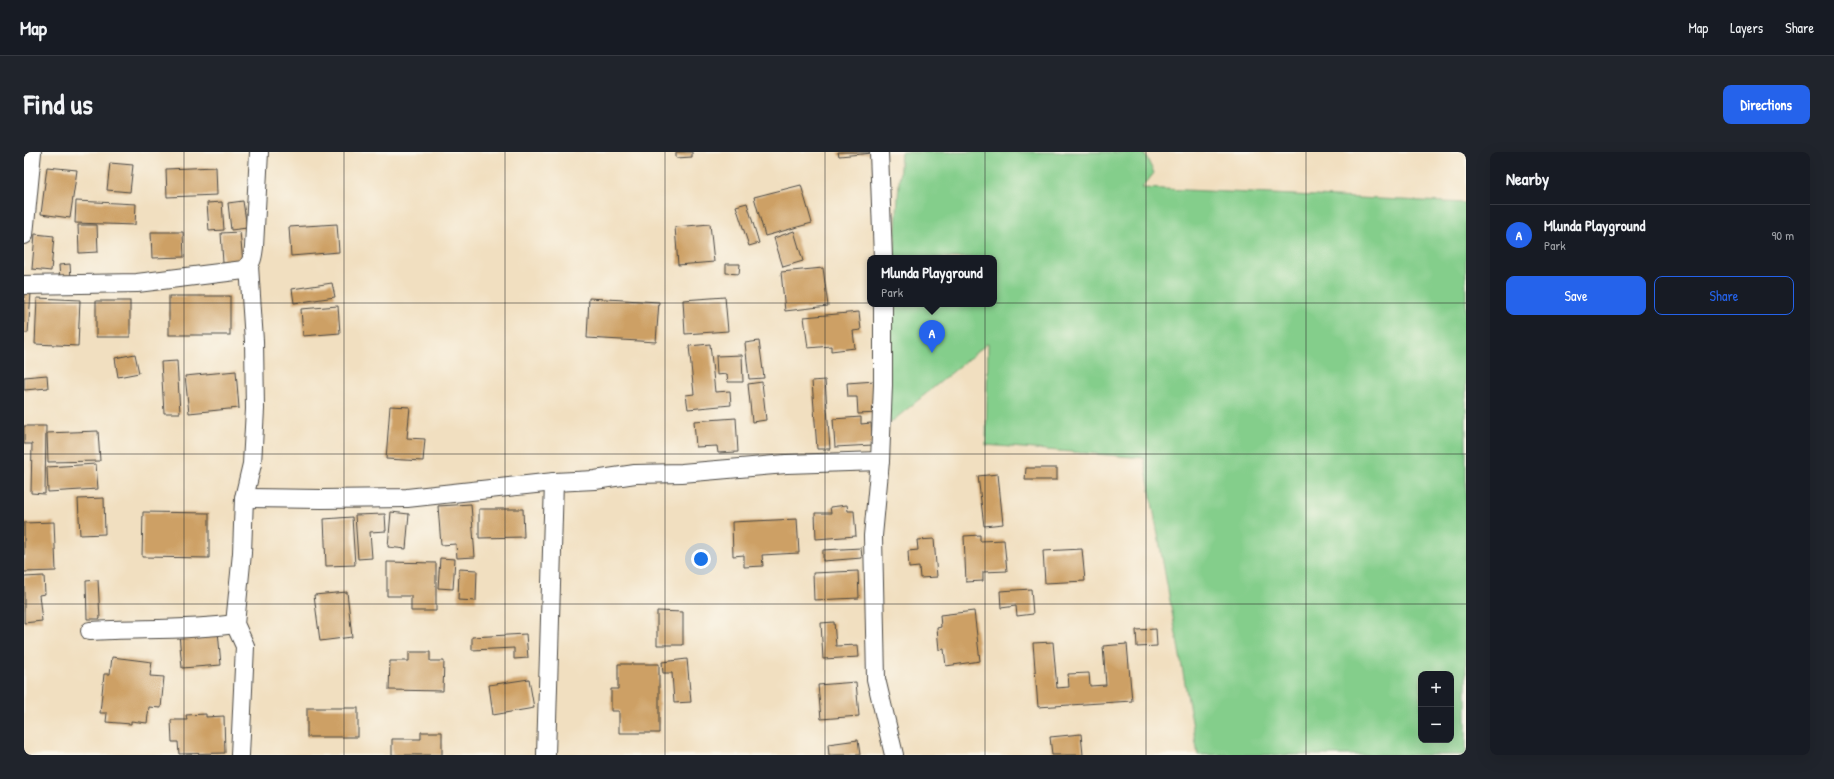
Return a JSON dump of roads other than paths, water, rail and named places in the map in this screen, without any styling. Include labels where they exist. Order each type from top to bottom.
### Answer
[{"type":"street","points":[[24,235],[32,152]]},
{"type":"street","points":[[240,755],[245,646],[235,624],[242,553],[244,498],[252,464],[255,409],[254,341],[249,266],[254,247],[259,152]]},
{"type":"street","points":[[879,152],[883,255]]},
{"type":"street","points":[[24,285],[137,283],[244,270],[249,266]]},
{"type":"street","points":[[883,307],[883,386],[880,461],[873,536],[876,679],[894,755]]},
{"type":"street","points":[[244,498],[406,498],[554,482],[595,480],[635,474],[682,473],[786,464],[880,461]]},
{"type":"street","points":[[546,755],[554,482]]},
{"type":"street","points":[[90,631],[207,628],[235,624]]},
{"type":"place","name":"Mlunda Playground","points":[[932,353]]}]
